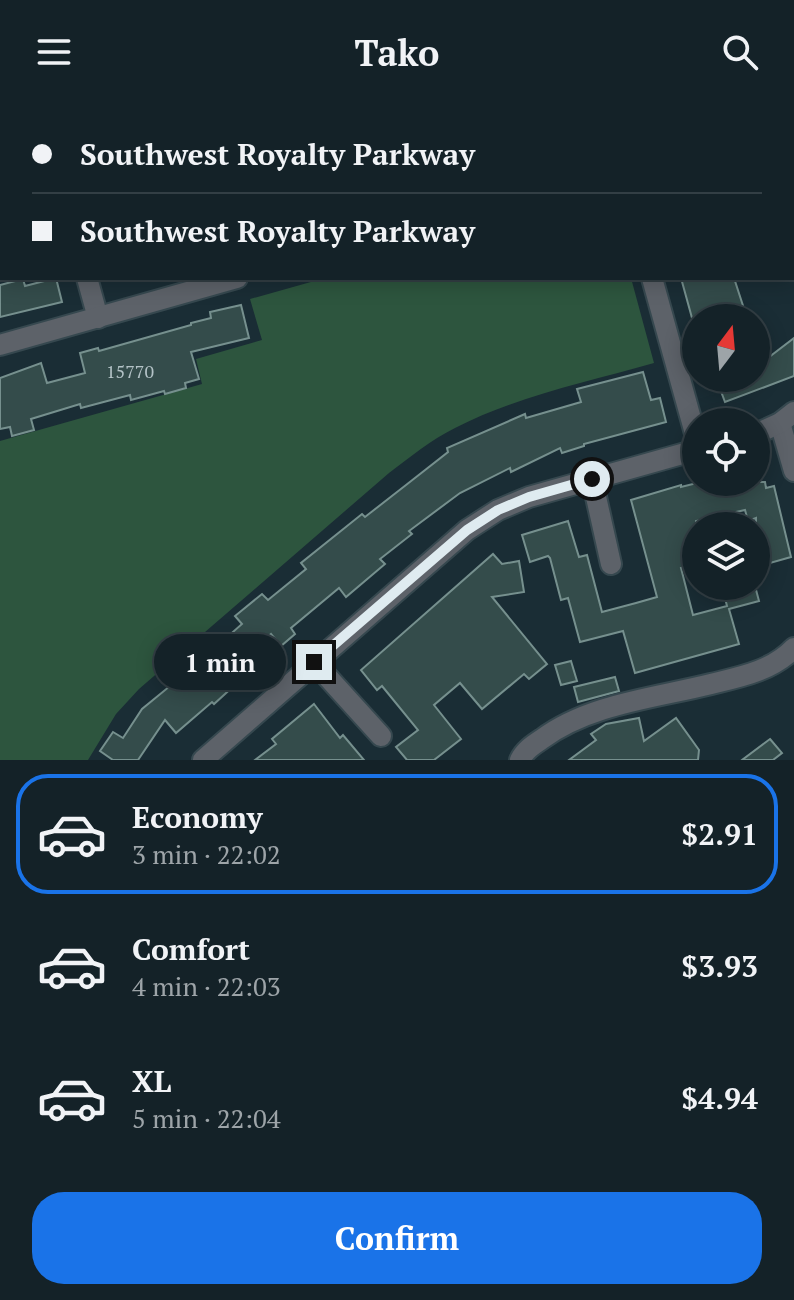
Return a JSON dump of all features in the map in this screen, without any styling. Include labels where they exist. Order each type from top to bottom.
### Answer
[{"type":"street","points":[[88,280],[98,318]]},
{"type":"street","points":[[0,345],[230,280]]},
{"type":"street","points":[[653,280],[688,408]]},
{"type":"street","points":[[787,418],[794,471]]},
{"type":"street","points":[[203,760],[467,530],[498,510],[529,497],[682,454]]},
{"type":"street","points":[[592,479],[611,564]]},
{"type":"street","points":[[520,760],[524,753],[556,729],[594,712],[755,673],[784,658],[794,648]]},
{"type":"street","points":[[314,662],[381,736]]},
{"type":"green space","points":[[318,280],[632,280],[654,363],[528,398],[479,417],[438,438],[389,473],[139,689],[116,714],[88,760],[0,760],[0,441],[202,384],[196,359],[262,340],[250,299]]},
{"type":"building","points":[[23,280],[25,286],[56,280],[62,302],[0,317],[0,285]]},
{"type":"building","points":[[682,280],[735,280],[742,304],[688,304]]},
{"type":"building","points":[[241,305],[249,338],[191,352],[199,379],[185,383],[186,388],[131,400],[130,395],[81,408],[80,404],[31,419],[34,430],[12,436],[10,427],[0,429],[0,378],[41,363],[47,383],[85,373],[80,353],[98,348],[99,351],[191,325],[211,318],[210,312]]},
{"type":"building","points":[[794,338],[794,376],[770,385],[770,356]]},
{"type":"building","points":[[643,372],[651,400],[660,398],[666,422],[562,453],[560,448],[460,493],[409,531],[412,534],[380,559],[385,564],[346,597],[339,588],[291,628],[295,634],[281,646],[271,634],[237,663],[247,674],[176,733],[165,720],[138,760],[113,760],[100,751],[113,732],[123,738],[142,709],[242,624],[235,616],[262,594],[268,600],[306,569],[301,563],[448,452],[447,448],[525,414],[526,418],[581,402],[577,389]]},
{"type":"building","points":[[721,392],[752,392],[725,402]]},
{"type":"building","points":[[774,486],[791,557],[770,563],[770,512],[682,512],[682,600],[689,600],[693,615],[727,606],[726,600],[759,601],[729,609],[739,644],[635,673],[623,631],[580,642],[568,598],[561,600],[550,558],[530,562],[522,535],[568,521],[579,557],[587,555],[602,612],[657,597],[631,500],[681,487],[682,496],[770,496],[770,487]]},
{"type":"building","points":[[493,554],[502,564],[519,561],[524,592],[492,597],[547,664],[529,679],[524,674],[482,709],[460,683],[434,705],[461,739],[434,760],[407,760],[396,747],[418,730],[382,686],[377,690],[361,670]]},
{"type":"building","points":[[571,661],[577,681],[561,685],[555,665]]},
{"type":"building","points":[[615,677],[619,691],[578,702],[574,687]]},
{"type":"building","points":[[314,704],[340,738],[343,735],[364,760],[255,760],[276,744],[272,739]]},
{"type":"building","points":[[639,718],[644,741],[676,718],[699,750],[698,760],[569,760],[596,740],[591,734],[606,724]]},
{"type":"building","points":[[770,739],[782,753],[773,760],[742,760]]},
{"type":"route","points":[[314,662],[467,530],[498,510],[529,497],[592,479]]}]
